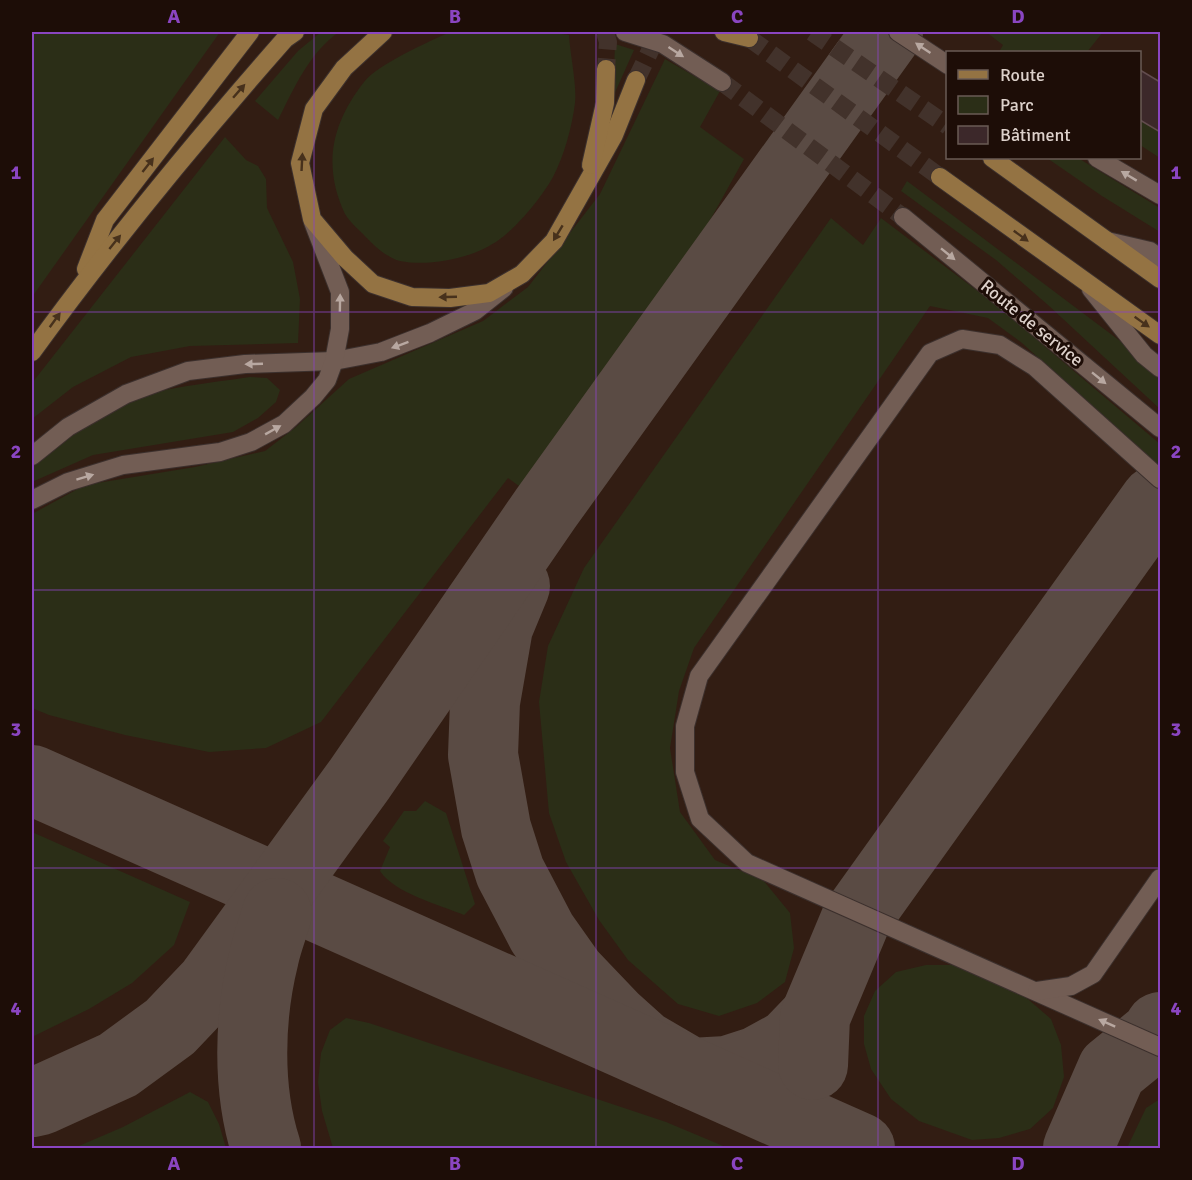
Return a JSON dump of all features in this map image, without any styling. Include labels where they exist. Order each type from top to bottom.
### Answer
[{"type":"main road","points":[[78,288],[105,220],[250,32]]},
{"type":"main road","points":[[32,352],[78,288],[214,119],[285,39],[295,32]]},
{"type":"main road","points":[[382,32],[344,68],[315,110],[300,163],[312,219],[345,258],[373,284],[412,297],[450,298],[489,293],[522,274],[554,241],[614,135],[636,80]]},
{"type":"main road","points":[[724,32],[743,35]]},
{"type":"main road","points":[[586,185],[605,103],[606,69]]},
{"type":"main road","points":[[993,159],[1161,279]]},
{"type":"main road","points":[[939,177],[1161,335]]},
{"type":"street","points":[[625,32],[663,44],[722,82]]},
{"type":"street","points":[[898,32],[946,64]]},
{"type":"street","points":[[1099,159],[1161,195]]},
{"type":"street","name":"Route de service","points":[[903,217],[1161,428]]},
{"type":"street","points":[[32,500],[68,482],[123,465],[220,452],[251,442],[284,424],[313,397],[327,380],[334,361],[340,329],[340,292],[312,219]]},
{"type":"street","points":[[1107,240],[1150,251],[1161,258]]},
{"type":"street","points":[[32,456],[68,427],[126,394],[188,371],[245,364],[334,361],[381,352],[475,312],[522,274]]},
{"type":"street","points":[[1088,285],[1144,355],[1161,368]]},
{"type":"street","points":[[1161,479],[1035,367],[999,345],[962,339],[930,353],[699,676],[685,726],[685,772],[700,819],[747,863],[1161,1047]]},
{"type":"street","points":[[1037,991],[1071,986],[1093,974],[1161,878]]},
{"type":"shaded area","points":[[32,32],[1160,32],[1160,1148],[32,1148]]},
{"type":"green space","points":[[32,32],[220,32],[32,297]]},
{"type":"green space","points":[[321,32],[339,32],[328,40],[311,61],[296,84],[278,120],[255,101],[298,51]]},
{"type":"green space","points":[[450,32],[548,32],[569,35],[575,96],[572,122],[564,151],[553,177],[529,211],[500,239],[478,251],[452,259],[425,263],[400,261],[375,246],[345,214],[334,178],[332,162],[334,145],[344,113],[353,97],[371,75],[404,54]]},
{"type":"green space","points":[[986,32],[1103,32],[1088,51],[1000,51],[1003,45]]},
{"type":"green space","points":[[615,44],[634,50],[613,97]]},
{"type":"green space","points":[[665,59],[720,91],[700,127],[744,159],[564,483],[519,486],[508,478],[321,722],[266,748],[209,752],[125,735],[49,715],[32,708],[32,514],[85,485],[195,467],[265,451],[296,427],[349,379],[483,321],[528,287],[600,194]]},
{"type":"green space","points":[[1141,121],[1160,132],[1160,158],[1141,146]]},
{"type":"green space","points":[[225,137],[246,160],[258,166],[266,179],[267,208],[293,262],[300,299],[298,343],[190,346],[131,357],[73,387],[32,419],[32,383]]},
{"type":"green space","points":[[1048,159],[1080,159],[1160,208],[1160,232]]},
{"type":"green space","points":[[907,181],[1160,371],[1160,409],[996,260],[901,191]]},
{"type":"green space","points":[[831,218],[863,245],[881,218],[996,305],[1160,444],[1160,468],[1022,343],[988,318],[930,306],[694,648],[679,691],[670,748],[680,812],[715,860],[763,880],[790,913],[794,948],[785,982],[757,1003],[719,1016],[678,1004],[628,960],[599,920],[566,862],[549,813],[539,702],[548,646],[584,568]]},
{"type":"green space","points":[[250,377],[267,378],[280,390],[276,402],[258,418],[233,432],[93,455],[32,482],[34,466],[89,424],[124,403],[169,389]]},
{"type":"green space","points":[[425,801],[446,813],[475,904],[464,915],[406,892],[387,879],[380,871],[390,847],[383,841],[404,811],[416,811]]},
{"type":"green space","points":[[32,832],[190,902],[174,945],[132,983],[89,1009],[32,1037]]},
{"type":"green space","points":[[926,965],[958,965],[1022,994],[1051,1019],[1061,1045],[1064,1077],[1053,1108],[1030,1129],[999,1138],[972,1140],[919,1121],[891,1099],[871,1069],[864,1044],[864,1016],[875,991],[896,972]]},
{"type":"green space","points":[[346,1018],[369,1023],[666,1122],[728,1148],[333,1148],[322,1111],[318,1082],[321,1053],[330,1030]]},
{"type":"green space","points":[[190,1092],[208,1102],[219,1124],[226,1148],[74,1148],[123,1127]]},
{"type":"green space","points":[[1160,1099],[1160,1148],[1127,1148],[1146,1108]]},
{"type":"building","points":[[1141,71],[1160,82],[1160,132],[1141,121]]},
{"type":"taxiway","points":[[32,1102],[118,1065],[170,1027],[210,985],[359,780],[546,508],[888,32]]},
{"type":"taxiway","points":[[813,1065],[815,1017],[856,919],[1155,501]]},
{"type":"taxiway","points":[[515,586],[498,627],[485,702],[483,755],[496,828],[510,872],[542,933],[571,974],[613,1018],[643,1045],[691,1073],[727,1071],[758,1061],[789,1044],[815,1017]]},
{"type":"taxiway","points":[[32,780],[860,1148]]},
{"type":"taxiway","points":[[266,1148],[253,1077],[253,1028],[259,980],[277,913]]},
{"type":"taxiway","points":[[1078,1148],[1112,1070],[1155,1035],[1160,1027]]},
{"type":"tunnel","points":[[605,32],[608,42],[606,69]]},
{"type":"tunnel","points":[[636,80],[659,32]]},
{"type":"tunnel","points":[[812,32],[946,125]]},
{"type":"tunnel","points":[[749,38],[940,177]]},
{"type":"tunnel","points":[[722,82],[903,217]]}]
